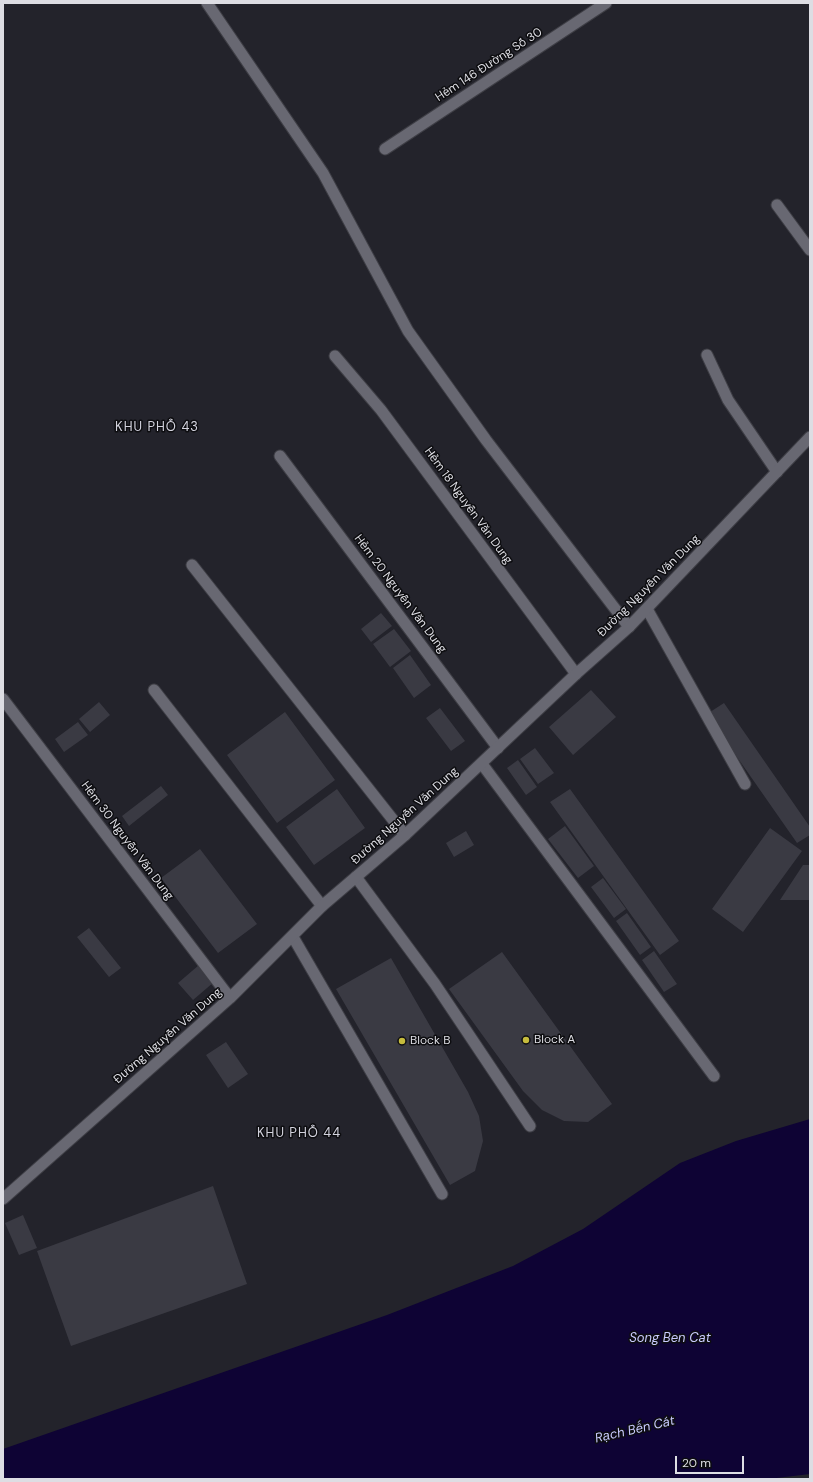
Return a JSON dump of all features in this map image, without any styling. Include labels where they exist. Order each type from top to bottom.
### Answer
[{"type":"street","points":[[207,3],[324,173],[408,331],[486,440],[629,627]]},
{"type":"street","name":"Hẻm 146 Đường Số 30","points":[[385,149],[606,3]]},
{"type":"street","points":[[777,205],[810,250]]},
{"type":"street","points":[[707,355],[728,400],[777,472]]},
{"type":"street","name":"Hẻm 18 Nguyễn Văn Dung","points":[[335,356],[381,410],[576,674]]},
{"type":"street","name":"Đường Nguyễn Văn Dung","points":[[3,1199],[230,998],[293,937],[322,906],[405,835],[576,674],[629,627],[810,437]]},
{"type":"street","name":"Hẻm 20 Nguyễn Văn Dung","points":[[280,456],[498,748]]},
{"type":"street","points":[[192,565],[405,835]]},
{"type":"street","points":[[647,609],[745,784]]},
{"type":"street","points":[[154,690],[322,906]]},
{"type":"street","name":"Hẻm 30 Nguyễn Văn Dung","points":[[3,699],[230,998]]},
{"type":"street","points":[[482,764],[714,1076]]},
{"type":"street","points":[[356,877],[435,984],[530,1126]]},
{"type":"street","points":[[293,937],[442,1194]]},
{"type":"water","name":"Song Ben Cat","points":[[810,1119],[810,1474],[768,1479],[3,1479],[3,1449],[387,1315],[513,1266],[583,1229],[680,1163],[736,1141]]},
{"type":"building","points":[[381,613],[392,626],[371,642],[361,629]]},
{"type":"building","points":[[394,629],[411,651],[390,667],[373,644]]},
{"type":"building","points":[[410,655],[431,685],[414,698],[393,668]]},
{"type":"building","points":[[591,690],[616,717],[573,755],[549,727]]},
{"type":"building","points":[[99,702],[110,715],[90,732],[79,719]]},
{"type":"building","points":[[724,703],[810,827],[810,835],[797,843],[707,714]]},
{"type":"building","points":[[440,708],[465,741],[451,751],[426,718]]},
{"type":"building","points":[[285,712],[335,780],[277,823],[227,755]]},
{"type":"building","points":[[78,722],[88,735],[64,752],[55,739]]},
{"type":"building","points":[[535,748],[554,773],[538,784],[520,759]]},
{"type":"building","points":[[518,760],[537,787],[526,795],[507,768]]},
{"type":"building","points":[[161,786],[168,795],[129,826],[122,816]]},
{"type":"building","points":[[337,789],[365,828],[314,865],[286,827]]},
{"type":"building","points":[[570,789],[679,941],[660,955],[550,802]]},
{"type":"building","points":[[565,826],[594,866],[578,878],[548,839]]},
{"type":"building","points":[[770,828],[802,851],[743,932],[712,909]]},
{"type":"building","points":[[466,831],[474,845],[454,857],[446,843]]},
{"type":"building","points":[[200,849],[257,924],[218,953],[161,878]]},
{"type":"building","points":[[803,865],[810,865],[810,900],[780,900]]},
{"type":"building","points":[[603,878],[626,909],[614,918],[591,887]]},
{"type":"building","points":[[627,913],[651,947],[640,955],[616,921]]},
{"type":"building","points":[[89,928],[121,968],[109,977],[77,937]]},
{"type":"building","points":[[654,951],[677,984],[664,992],[642,960]]},
{"type":"building","name":"Block A","points":[[502,952],[612,1104],[588,1122],[564,1121],[542,1110],[523,1091],[449,989]]},
{"type":"building","name":"Block B","points":[[391,958],[468,1092],[479,1116],[483,1141],[475,1171],[450,1185],[336,989]]},
{"type":"building","points":[[199,965],[214,982],[193,1000],[178,983]]},
{"type":"building","points":[[226,1042],[248,1074],[228,1088],[206,1055]]},
{"type":"building","points":[[213,1186],[247,1284],[71,1346],[37,1251]]},
{"type":"building","points":[[23,1215],[37,1248],[19,1255],[5,1223]]},
{"type":"place","name":"Block A","points":[[526,1040]]},
{"type":"place","name":"Block B","points":[[402,1041]]},
{"type":"district","name":"KHU PHỐ 43","points":[[157,428]]},
{"type":"district","name":"KHU PHỐ 44","points":[[299,1134]]},
{"type":"water label","name":"Rạch Bến Cát","points":[[635,1430]]}]
